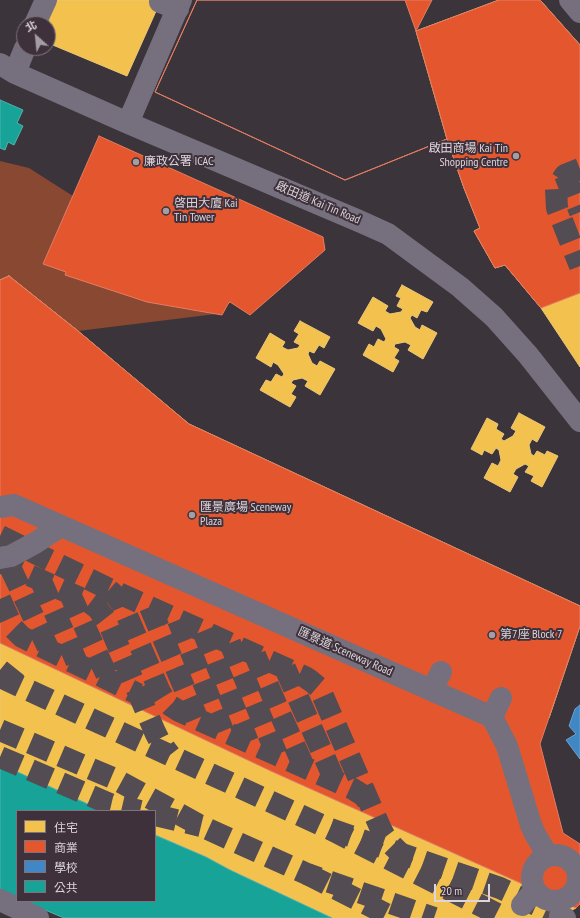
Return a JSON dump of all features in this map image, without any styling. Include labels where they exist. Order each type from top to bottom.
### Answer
[{"type":"street","points":[[39,16],[46,0]]},
{"type":"street","points":[[570,0],[580,12]]},
{"type":"street","points":[[128,123],[173,4]]},
{"type":"street","points":[[7,69],[18,56]]},
{"type":"street","name":"啟田道 Kai Tin Road","points":[[7,69],[128,123],[388,234],[460,287],[494,316],[528,355],[580,421]]},
{"type":"street","name":"匯景道 Sceneway Road","points":[[0,507],[14,505],[61,526],[497,707],[507,746],[531,824],[548,856]]},
{"type":"street","points":[[0,558],[11,556],[35,543],[61,526]]},
{"type":"street","points":[[560,855],[572,862],[578,873],[577,886],[570,896],[558,901],[545,900],[536,892],[532,884],[534,867],[540,860],[548,856],[560,855]]},
{"type":"street","points":[[516,918],[522,905],[536,892]]},
{"type":"street","points":[[0,900],[38,918]]},
{"type":"shaded area","points":[[0,161],[29,168],[73,196],[43,264],[125,292],[228,304],[216,314],[78,331],[0,280]]},
{"type":"building: 住宅","points":[[56,0],[161,0],[127,76],[56,46],[56,16],[49,16]]},
{"type":"building: 住宅","points":[[499,0],[540,0],[580,45],[580,367],[541,308],[505,265],[495,268],[474,231],[480,228],[447,139],[416,31]]},
{"type":"building: 住宅","points":[[552,57],[557,69],[553,70],[557,79],[562,77],[568,91],[562,93],[565,100],[572,103],[580,99],[580,125],[578,131],[580,137],[580,178],[568,183],[563,170],[567,168],[564,160],[558,162],[553,148],[558,146],[555,139],[549,136],[540,140],[541,142],[523,149],[521,143],[517,145],[511,130],[515,129],[512,123],[530,116],[531,118],[541,115],[543,108],[540,101],[535,103],[530,90],[535,87],[532,79],[528,80],[523,68]]},
{"type":"building: 住宅","points":[[115,161],[151,176],[144,192],[160,199],[146,233],[129,226],[123,240],[87,225],[93,211],[79,205],[93,172],[108,178]]},
{"type":"building: 住宅","points":[[189,193],[224,208],[218,224],[235,231],[220,264],[203,257],[197,272],[161,257],[167,243],[153,237],[167,203],[182,210]]},
{"type":"building: 住宅","points":[[9,276],[78,331],[189,424],[580,606],[580,626],[549,718],[0,480],[0,280]]},
{"type":"building: 住宅","points":[[402,285],[433,302],[427,312],[421,310],[417,318],[412,315],[410,318],[415,327],[420,330],[422,325],[437,333],[423,359],[408,350],[411,345],[405,342],[395,344],[394,347],[399,350],[394,358],[399,361],[393,372],[363,355],[369,344],[374,347],[378,339],[384,342],[386,339],[381,329],[376,326],[373,331],[358,323],[373,297],[388,306],[385,311],[390,314],[401,312],[403,309],[397,306],[401,298],[396,296]]},
{"type":"building: 住宅","points":[[300,321],[330,337],[324,348],[319,345],[314,353],[309,351],[308,354],[312,363],[317,366],[320,361],[335,369],[320,395],[305,386],[308,381],[302,378],[293,380],[291,383],[296,386],[291,394],[296,397],[290,407],[260,390],[266,380],[271,382],[276,374],[282,377],[284,374],[278,365],[273,362],[271,367],[256,358],[270,333],[285,342],[282,347],[288,350],[298,348],[300,345],[294,342],[299,334],[294,331]]},
{"type":"building: 住宅","points":[[3,369],[19,376],[10,399],[15,401],[25,379],[41,387],[34,403],[39,412],[52,419],[46,435],[24,424],[22,430],[46,442],[40,457],[21,449],[12,453],[4,472],[0,470],[0,376]]},
{"type":"building: 住宅","points":[[95,409],[111,417],[102,439],[108,442],[117,419],[133,427],[126,443],[131,452],[144,459],[138,475],[116,465],[114,471],[138,483],[131,498],[113,490],[103,493],[96,512],[81,505],[92,479],[86,477],[76,503],[61,496],[68,477],[63,467],[46,459],[53,442],[77,454],[80,448],[58,438],[64,422],[80,429],[88,425]]},
{"type":"building: 住宅","points":[[519,413],[545,427],[537,442],[532,439],[529,445],[531,454],[534,456],[537,451],[545,455],[547,451],[558,456],[542,487],[531,481],[534,476],[525,472],[529,466],[525,464],[516,469],[513,474],[518,477],[510,492],[484,478],[492,463],[498,466],[501,460],[499,450],[496,448],[492,454],[484,450],[482,455],[471,449],[487,418],[498,424],[496,429],[504,434],[501,439],[504,441],[513,436],[516,431],[511,428]]},
{"type":"building: 住宅","points":[[186,450],[202,458],[193,480],[199,483],[208,460],[224,468],[218,484],[222,493],[236,500],[229,517],[208,506],[205,512],[229,524],[222,540],[204,531],[195,534],[187,553],[173,546],[183,520],[178,518],[167,544],[152,537],[159,518],[154,508],[137,500],[144,484],[169,495],[171,489],[150,479],[156,463],[171,470],[180,466]]},
{"type":"building: 住宅","points":[[286,495],[302,503],[293,525],[299,528],[308,505],[324,513],[318,529],[322,538],[336,545],[329,561],[307,550],[305,557],[329,568],[323,584],[304,576],[295,579],[287,598],[273,591],[283,565],[277,563],[267,589],[252,582],[259,563],[254,553],[237,545],[244,528],[269,540],[271,534],[249,524],[256,508],[271,515],[280,511]]},
{"type":"building: 住宅","points":[[388,540],[404,548],[396,570],[401,573],[410,550],[426,558],[420,574],[424,583],[438,590],[432,606],[410,596],[408,602],[431,613],[425,629],[406,621],[397,624],[390,643],[375,636],[386,610],[380,607],[369,634],[354,627],[362,608],[357,598],[340,590],[346,573],[371,585],[374,579],[352,569],[358,553],[373,560],[382,556]]},
{"type":"building: 住宅","name":"第7座 Block 7","points":[[489,583],[505,591],[496,613],[501,615],[511,593],[527,601],[520,616],[524,626],[538,633],[532,649],[510,638],[508,644],[531,656],[525,672],[507,663],[497,667],[490,686],[475,679],[486,653],[480,650],[469,676],[455,669],[462,651],[457,641],[440,633],[446,616],[471,627],[474,621],[452,611],[458,595],[473,602],[482,598]]},
{"type":"building: 住宅","points":[[0,643],[273,772],[576,908],[557,918],[332,918],[230,870],[206,857],[156,835],[156,810],[101,810],[0,764]]},
{"type":"building: 住宅","points":[[317,697],[345,763],[338,766],[310,700]]},
{"type":"building: 住宅","points":[[455,730],[471,737],[462,760],[468,762],[477,739],[493,747],[487,763],[491,773],[505,780],[499,796],[477,785],[474,791],[498,803],[492,818],[473,810],[464,813],[456,832],[442,826],[452,800],[447,797],[436,823],[421,816],[429,797],[424,787],[406,780],[413,763],[438,775],[440,768],[419,758],[425,742],[440,749],[449,745]]},
{"type":"building: 住宅","points":[[11,781],[27,789],[18,810],[16,810],[16,873],[10,888],[0,883],[0,871],[7,853],[1,851],[0,854],[0,800],[4,799]]},
{"type":"building: 住宅","points":[[33,791],[49,799],[44,810],[25,810]]},
{"type":"building: 住宅","points":[[198,863],[214,870],[204,894],[209,897],[220,873],[236,880],[228,898],[232,908],[248,915],[247,918],[155,918],[146,914],[151,902],[156,902],[156,898],[179,909],[182,903],[158,893],[164,877],[182,884],[190,880]]},
{"type":"building: 住宅","points":[[74,902],[92,902],[85,918],[70,912]]},
{"type":"building: 住宅","points":[[99,902],[147,902],[143,913],[122,904],[113,908],[109,918],[92,918]]},
{"type":"building: 住宅","points":[[289,904],[305,911],[302,918],[283,918]]},
{"type":"building: 商業","name":"啟田商場 Kai Tin Shopping Centre","points":[[197,0],[432,0],[416,31],[499,0],[540,0],[580,45],[580,293],[541,308],[505,265],[495,268],[474,231],[480,228],[447,139],[345,180],[155,92]]},
{"type":"building: 商業","points":[[197,0],[405,0],[416,31],[447,139],[345,180],[155,92]]},
{"type":"building: 商業","name":"啓田大廈 Kai Tin Tower","points":[[99,136],[323,237],[325,250],[250,315],[230,302],[222,315],[147,302],[65,275],[66,272],[43,264]]},
{"type":"building: 商業","name":"匯景廣場 Sceneway Plaza","points":[[9,276],[78,331],[189,424],[580,606],[580,626],[540,744],[563,833],[580,844],[580,904],[576,908],[273,772],[0,643],[0,280]]},
{"type":"building: 學校","points":[[580,705],[580,759],[566,740],[576,734],[569,726],[575,709]]},
{"type":"building: 公共","points":[[0,100],[23,110],[17,123],[23,126],[14,145],[8,142],[5,150],[0,148]]},
{"type":"building: 公共","points":[[0,764],[101,810],[16,810],[16,898],[0,891]]},
{"type":"building: 公共","points":[[156,835],[206,857],[230,870],[332,918],[64,918],[26,902],[156,902]]},
{"type":"tunnel","points":[[580,169],[565,175],[556,189],[557,208],[580,266]]},
{"type":"tunnel","points":[[565,175],[580,212]]},
{"type":"tunnel","points":[[0,536],[105,587],[311,681],[318,687],[322,694],[384,835],[401,854]]},
{"type":"tunnel","points":[[0,562],[89,602],[97,608],[108,622],[155,732],[160,742],[170,755]]},
{"type":"tunnel","points":[[10,567],[50,652]]},
{"type":"tunnel","points":[[41,581],[78,665]]},
{"type":"tunnel","points":[[109,590],[122,604],[160,692],[171,706],[179,711],[353,789],[364,796],[368,802]]},
{"type":"tunnel","points":[[70,594],[109,680]]},
{"type":"tunnel","points":[[0,599],[13,628],[22,637],[138,694]]},
{"type":"tunnel","points":[[150,607],[198,720]]},
{"type":"tunnel","points":[[178,620],[223,731]]},
{"type":"tunnel","points":[[203,631],[248,742]]},
{"type":"tunnel","points":[[230,643],[277,755]]},
{"type":"tunnel","points":[[255,655],[304,767]]},
{"type":"tunnel","points":[[285,668],[335,781]]},
{"type":"tunnel","points":[[0,670],[21,687]]},
{"type":"tunnel","points":[[0,677],[330,829],[505,918]]},
{"type":"tunnel","points":[[0,730],[115,779],[201,826],[307,874],[434,918]]},
{"type":"tunnel","points":[[0,757],[110,804],[136,810]]},
{"type":"tunnel","points":[[156,815],[201,826]]},
{"type":"tunnel","points":[[330,829],[500,888],[560,916]]},
{"type":"tunnel","points":[[307,874],[394,918]]},
{"type":"place","name":"啟田商場 Kai Tin Shopping Centre","points":[[516,156]]},
{"type":"place","name":"廉政公署 ICAC","points":[[136,162]]},
{"type":"place","name":"啓田大廈 Kai Tin Tower","points":[[166,211]]},
{"type":"place","name":"匯景廣場 Sceneway Plaza","points":[[192,515]]},
{"type":"place","name":"第7座 Block 7","points":[[492,635]]}]
